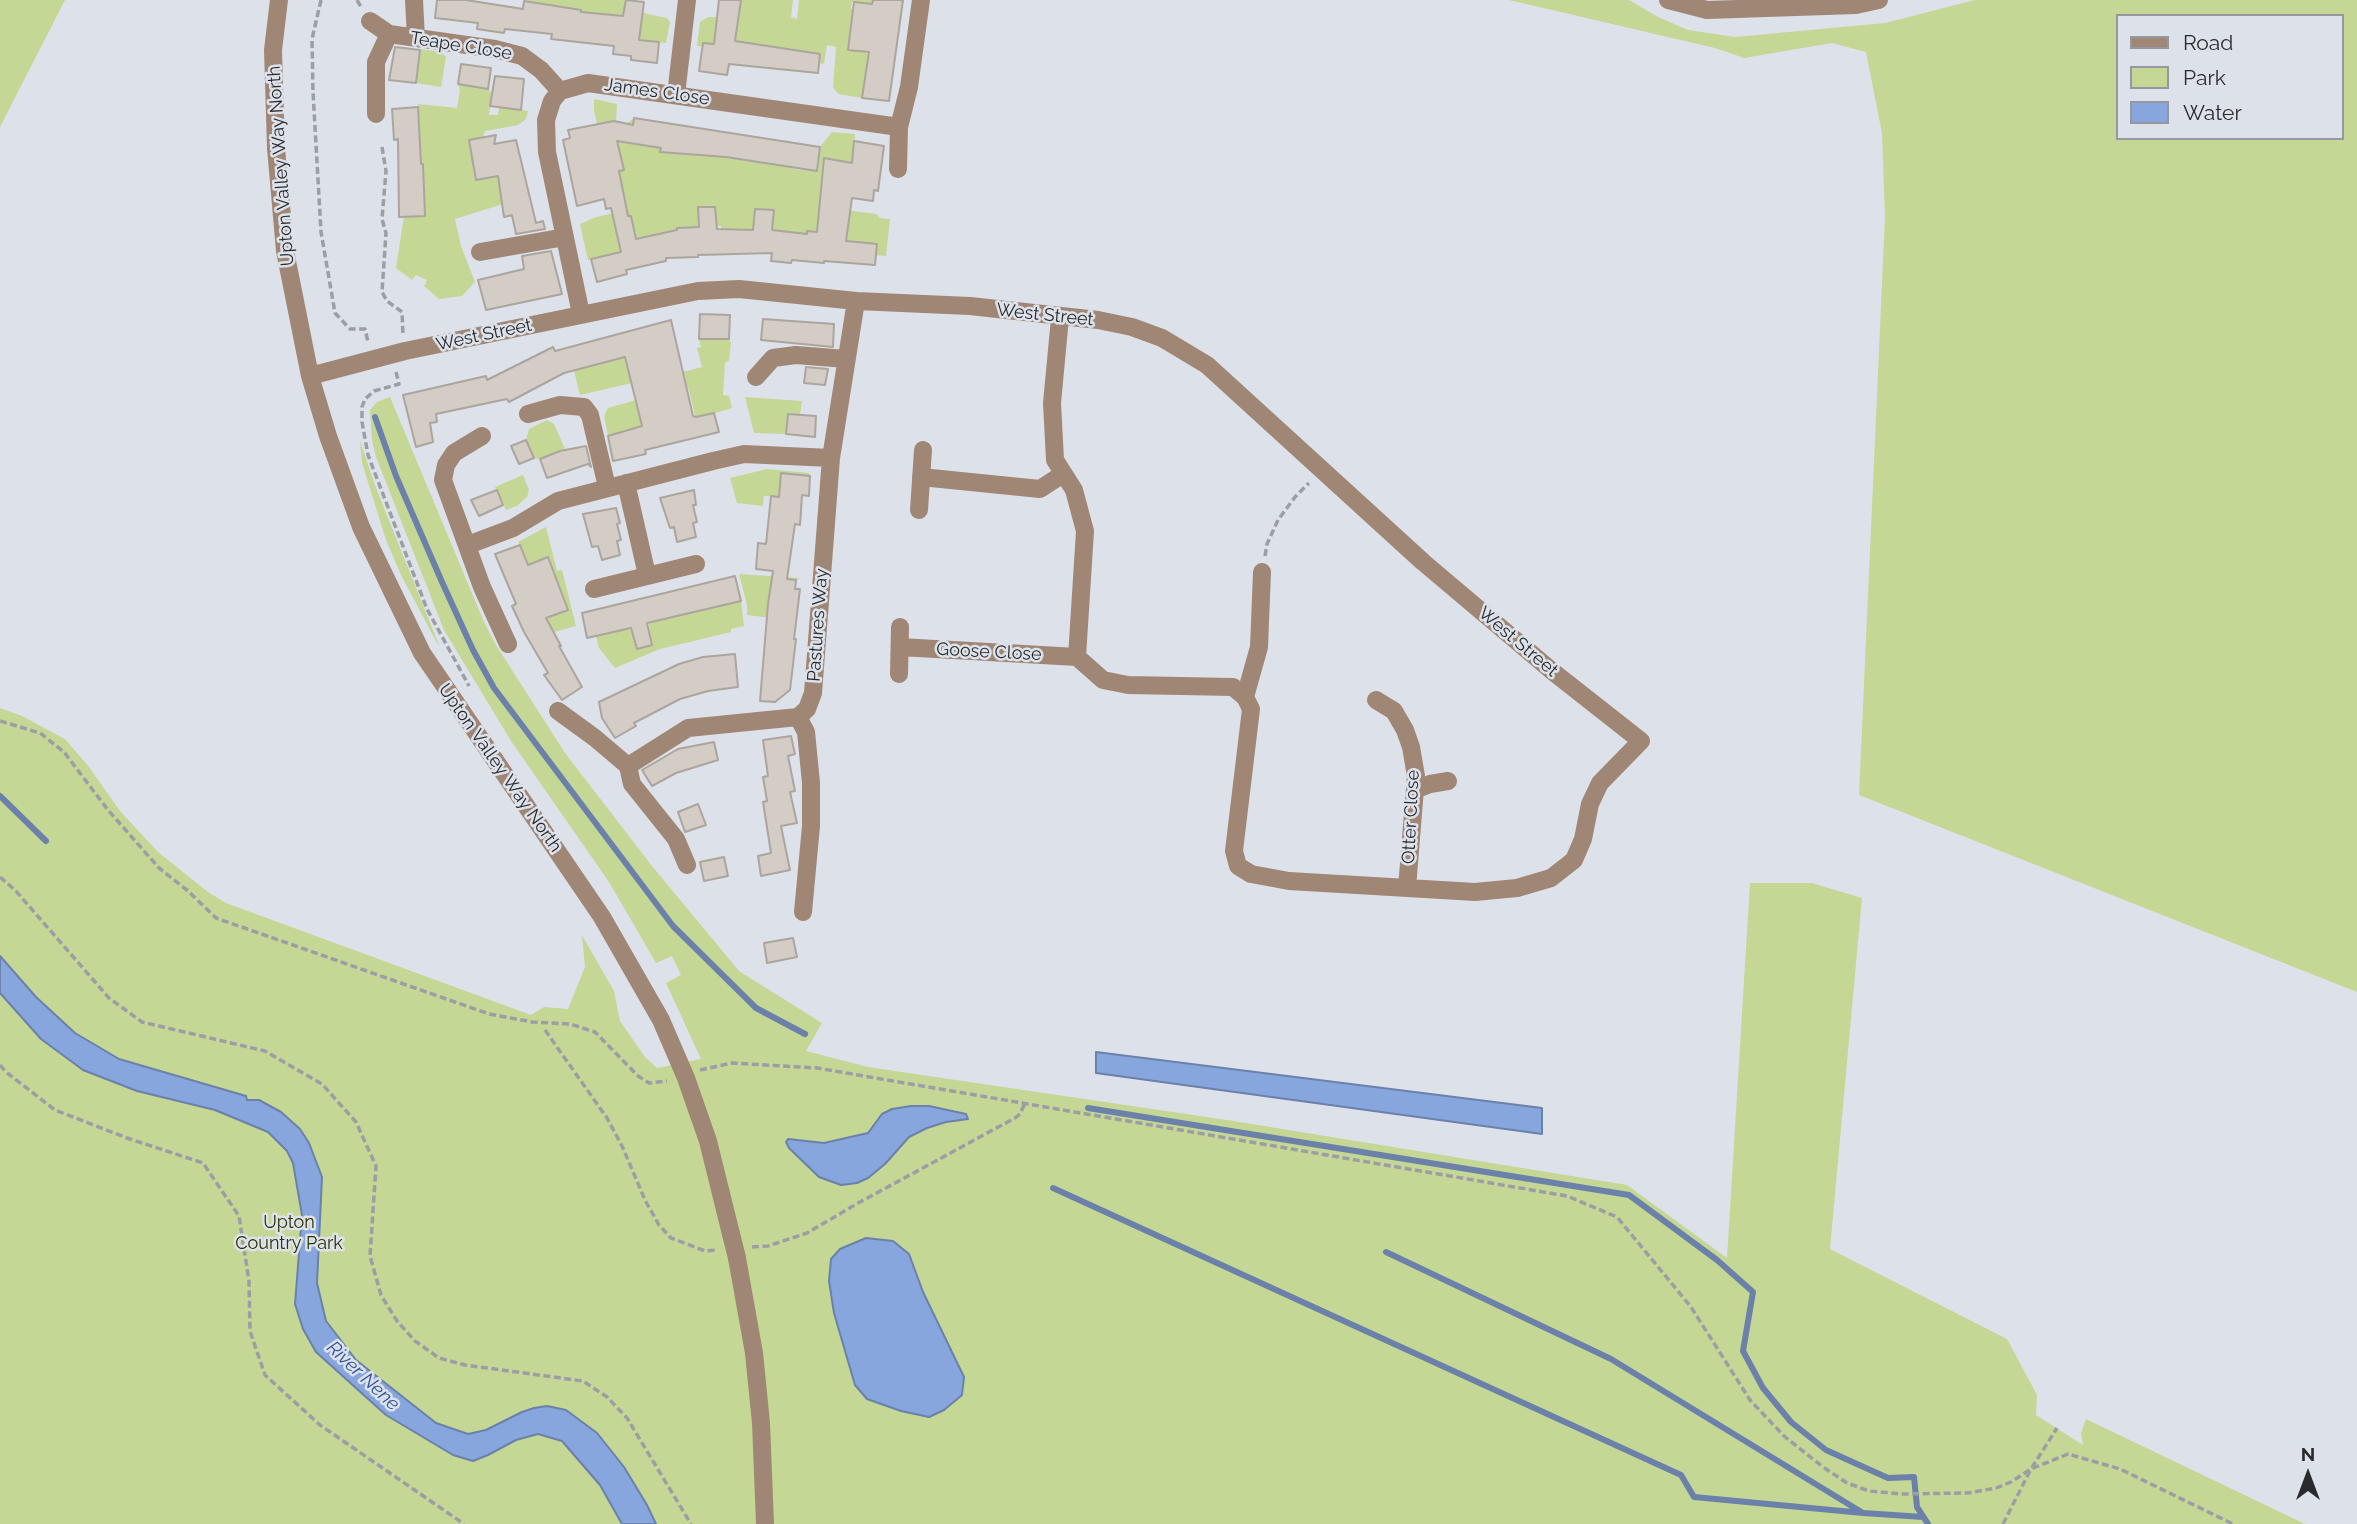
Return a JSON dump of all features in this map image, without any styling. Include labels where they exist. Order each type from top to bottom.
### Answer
[{"type":"street","name":"Upton Valley Way North","points":[[279,0],[273,50],[276,148],[285,251],[310,376],[328,436],[361,527],[422,653],[602,917],[661,1020],[686,1078],[708,1141],[723,1197],[754,1353],[761,1423],[765,1524]]},
{"type":"street","points":[[414,0],[416,38]]},
{"type":"street","points":[[676,94],[687,0]]},
{"type":"street","points":[[898,169],[899,127],[909,87],[921,0]]},
{"type":"street","points":[[1668,0],[1707,10],[1856,5],[1879,0]]},
{"type":"street","name":"Teape Close","points":[[370,21],[389,34],[495,49],[522,56],[541,70],[560,91]]},
{"type":"street","name":"Teape Close","points":[[376,114],[376,62],[389,34]]},
{"type":"street","name":"James Close","points":[[560,91],[588,83],[899,127]]},
{"type":"street","points":[[560,91],[552,101],[546,120],[547,152],[581,314]]},
{"type":"street","points":[[480,253],[565,237]]},
{"type":"street","name":"West Street","points":[[310,376],[404,351],[581,314],[698,291],[739,289],[856,300],[970,306],[1097,320],[1162,338],[1207,365],[1443,579],[1552,671],[1641,741],[1600,783],[1590,804],[1583,839],[1574,860],[1550,878],[1517,888],[1475,892],[1407,888]]},
{"type":"street","name":"Pastures Way","points":[[798,717],[807,709],[813,693],[831,458],[856,300]]},
{"type":"street","points":[[1060,318],[1052,403],[1055,460],[1074,490],[1085,531],[1077,657],[1103,680],[1128,685],[1233,687],[1244,697],[1251,709],[1234,851],[1238,866],[1251,874],[1289,881],[1407,888]]},
{"type":"street","points":[[755,377],[773,358],[796,355],[846,359]]},
{"type":"street","points":[[528,414],[560,405],[584,408],[590,415],[607,487]]},
{"type":"street","points":[[482,436],[454,453],[446,465],[443,480],[482,587],[508,644]]},
{"type":"street","points":[[919,510],[923,450]]},
{"type":"street","points":[[468,545],[513,528],[558,501],[744,454],[831,458]]},
{"type":"street","points":[[921,477],[1040,489],[1063,474]]},
{"type":"street","points":[[626,483],[648,575]]},
{"type":"street","points":[[594,589],[696,564]]},
{"type":"street","points":[[1244,697],[1259,647],[1262,572]]},
{"type":"street","points":[[899,674],[900,627]]},
{"type":"street","name":"Goose Close","points":[[900,647],[1077,657]]},
{"type":"street","name":"Otter Close","points":[[1376,699],[1394,711],[1405,730],[1416,776],[1407,888]]},
{"type":"street","points":[[558,711],[628,766],[632,784],[676,839],[687,865]]},
{"type":"street","points":[[628,766],[688,728],[798,717],[806,732],[811,783],[811,826],[803,912]]},
{"type":"street","points":[[1415,790],[1448,781]]},
{"type":"path","points":[[382,148],[386,171],[382,219],[386,233],[382,292],[401,312],[404,351]]},
{"type":"path","points":[[1262,572],[1267,544],[1278,520],[1295,497],[1323,470]]},
{"type":"path","points":[[0,721],[40,733],[64,752],[108,810],[159,868],[216,918],[489,1014],[532,1022],[570,1024],[595,1031],[638,1076],[649,1083],[686,1078],[716,1065],[769,1064],[817,1068],[1567,1196],[1617,1217],[1690,1307],[1749,1400],[1784,1436],[1847,1482],[1869,1491],[1901,1494],[1968,1493],[1996,1488],[2031,1469],[2068,1454],[2120,1469],[2234,1524]]},
{"type":"path","points":[[0,877],[109,999],[142,1022],[265,1051],[322,1084],[356,1122],[376,1166],[370,1255],[381,1295],[397,1321],[415,1340],[439,1358],[465,1365],[583,1381],[599,1392],[627,1418],[691,1524]]},
{"type":"path","points":[[545,1030],[607,1118],[659,1225],[671,1238],[705,1251]]},
{"type":"path","points":[[0,1065],[55,1110],[203,1163],[239,1216],[249,1281],[250,1331],[265,1375],[320,1425],[464,1524]]},
{"type":"path","points":[[768,1246],[807,1233],[1015,1118],[1025,1103]]},
{"type":"path","points":[[2003,1524],[2031,1469],[2057,1427]]},
{"type":"green space","points":[[0,0],[65,0],[0,127]]},
{"type":"green space","points":[[525,0],[626,0],[625,9],[667,18],[670,22],[666,43],[633,40],[614,15],[588,13],[586,33],[578,33],[581,10],[556,7],[552,34],[542,33],[546,4]]},
{"type":"green space","points":[[741,0],[793,0],[791,17],[797,19],[799,0],[873,0],[872,6],[852,2],[851,9],[866,11],[863,51],[868,54],[866,72],[893,76],[891,82],[865,79],[862,98],[838,94],[833,87],[836,47],[827,45],[824,64],[819,63],[820,54],[800,51],[797,70],[787,70],[789,49],[769,46],[763,65],[758,68],[761,44],[741,42],[735,46],[703,43],[702,46],[697,46],[700,22],[708,17],[717,17]]},
{"type":"green space","points":[[1509,0],[1629,0],[1688,30],[1735,37],[1885,23],[1975,0],[2357,0],[2357,992],[1859,795],[1885,217],[1882,133],[1866,52],[1832,43],[1744,58],[1715,48]]},
{"type":"green space","points":[[420,49],[441,52],[446,57],[441,87],[416,83]]},
{"type":"green space","points":[[458,84],[488,89],[492,94],[489,115],[498,115],[501,95],[503,107],[528,111],[526,119],[518,125],[485,131],[483,137],[469,140],[470,148],[492,166],[473,170],[475,180],[498,175],[503,204],[455,219],[461,246],[475,282],[462,296],[439,299],[424,286],[427,280],[416,275],[412,280],[396,268],[404,216],[425,216],[423,164],[407,164],[420,138],[418,104],[457,108],[460,90]]},
{"type":"green space","points":[[594,99],[617,104],[616,122],[624,141],[626,124],[634,118],[630,143],[652,147],[656,122],[664,124],[660,152],[685,155],[689,128],[720,155],[722,131],[729,134],[726,158],[751,161],[755,138],[763,139],[761,163],[786,166],[789,141],[796,146],[793,169],[816,171],[820,147],[832,132],[855,134],[853,160],[850,163],[830,159],[823,207],[876,214],[880,218],[890,219],[886,256],[876,255],[877,244],[846,241],[850,214],[832,233],[807,231],[806,246],[772,229],[774,210],[765,210],[752,230],[721,229],[721,226],[716,226],[715,207],[698,207],[699,227],[678,228],[678,235],[637,239],[631,216],[613,220],[621,252],[588,260],[580,224],[596,217],[627,210],[624,196],[607,174],[624,170],[620,153],[603,157],[570,138],[569,134],[598,127]]},
{"type":"green space","points":[[699,339],[729,339],[731,343],[729,361],[725,362],[723,395],[729,396],[732,408],[696,419],[688,387],[638,406],[642,424],[640,428],[608,436],[604,416],[608,408],[636,400],[632,383],[580,395],[574,371],[633,355],[678,353],[683,372],[702,367],[697,348],[701,347]]},
{"type":"green space","name":"Upton Country Park","points":[[390,397],[496,645],[565,753],[652,866],[739,971],[822,1023],[806,1051],[868,1067],[1227,1120],[1627,1185],[1727,1258],[1750,883],[1812,883],[1862,898],[1830,1249],[2007,1339],[2037,1395],[2036,1415],[2083,1445],[2081,1433],[2086,1419],[2305,1524],[0,1524],[0,708],[22,716],[65,739],[120,811],[158,852],[226,903],[531,1015],[544,1007],[568,1009],[585,967],[582,935],[614,991],[620,1021],[645,1057],[657,1068],[701,1059],[666,983],[681,975],[672,956],[656,963],[609,882],[511,741],[444,630],[376,457],[372,440],[370,410],[377,402]]},
{"type":"green space","points":[[745,397],[802,401],[800,415],[788,414],[786,434],[754,433]]},
{"type":"green space","points":[[547,420],[554,424],[565,449],[540,459],[534,458],[526,440],[529,429]]},
{"type":"green space","points":[[360,441],[439,645],[401,575],[386,540],[362,463]]},
{"type":"green space","points":[[767,469],[809,473],[810,476],[782,473],[778,497],[764,496],[763,506],[737,503],[730,478]]},
{"type":"green space","points":[[523,475],[529,490],[527,497],[517,506],[506,510],[495,487]]},
{"type":"green space","points":[[546,527],[557,571],[562,570],[576,626],[554,632],[547,619],[550,616],[555,574],[548,557],[527,564],[518,542]]},
{"type":"green space","points":[[739,574],[800,578],[778,578],[776,588],[770,588],[768,603],[782,605],[780,619],[747,615]]},
{"type":"green space","points":[[741,601],[744,626],[731,629],[731,632],[660,649],[615,668],[599,648],[596,636],[628,629],[637,648],[652,645],[649,623]]},
{"type":"water","name":"River Nene","points":[[0,956],[36,997],[75,1033],[119,1059],[246,1096],[247,1100],[259,1100],[281,1112],[300,1129],[309,1143],[322,1177],[317,1283],[326,1321],[356,1360],[436,1423],[468,1434],[486,1430],[534,1408],[547,1406],[566,1410],[597,1433],[624,1467],[656,1524],[622,1524],[600,1485],[562,1441],[538,1434],[516,1440],[473,1461],[453,1455],[386,1415],[316,1352],[303,1329],[295,1304],[302,1215],[293,1163],[287,1151],[268,1132],[215,1110],[137,1091],[83,1070],[41,1039],[0,993]]},
{"type":"water","points":[[1096,1052],[1542,1108],[1542,1134],[1096,1073]]},
{"type":"water","points":[[929,1106],[966,1114],[968,1119],[946,1122],[909,1137],[885,1164],[857,1183],[841,1185],[819,1177],[786,1142],[788,1139],[824,1143],[868,1133],[882,1114],[892,1109]]},
{"type":"water","points":[[866,1238],[893,1241],[909,1254],[923,1292],[964,1377],[962,1395],[944,1410],[929,1417],[867,1399],[855,1385],[834,1313],[829,1281],[831,1259],[840,1249]]},
{"type":"building","points":[[437,0],[466,0],[523,9],[524,1],[581,12],[623,16],[626,0],[644,2],[639,40],[659,42],[657,63],[631,60],[631,56],[613,54],[614,46],[551,39],[552,34],[505,29],[504,33],[477,29],[478,23],[435,18]]},
{"type":"building","points":[[719,0],[741,0],[735,41],[820,54],[818,73],[729,64],[727,75],[699,71],[703,43],[714,44]]},
{"type":"building","points":[[873,0],[903,0],[889,101],[862,98],[869,52],[848,50],[854,2],[872,4]]},
{"type":"building","points":[[395,47],[420,50],[416,83],[389,80]]},
{"type":"building","points":[[461,64],[491,68],[488,89],[458,84]]},
{"type":"building","points":[[495,76],[524,79],[521,110],[490,106]]},
{"type":"building","points":[[418,107],[425,216],[399,217],[398,139],[394,140],[392,109]]},
{"type":"building","points":[[634,118],[820,147],[817,171],[726,157],[660,152],[661,148],[617,141],[624,170],[619,171],[628,216],[631,216],[636,239],[677,228],[699,227],[698,207],[715,207],[717,229],[753,230],[755,209],[774,210],[772,230],[807,234],[807,231],[817,232],[824,158],[852,163],[854,141],[884,146],[878,191],[874,190],[873,201],[852,198],[846,241],[877,244],[875,265],[771,261],[772,253],[698,255],[666,258],[666,261],[626,270],[627,274],[597,282],[591,259],[621,252],[611,208],[606,209],[604,199],[577,206],[563,140],[570,138],[568,130],[614,121],[633,125]]},
{"type":"building","points":[[496,135],[494,144],[516,140],[536,223],[543,221],[545,229],[516,234],[512,215],[504,217],[498,176],[476,180],[469,140]]},
{"type":"building","points":[[551,251],[562,294],[486,310],[478,280],[524,269],[522,256]]},
{"type":"building","points":[[700,314],[730,315],[729,339],[699,339]]},
{"type":"building","points":[[763,319],[834,324],[833,347],[761,340]]},
{"type":"building","points":[[671,320],[693,416],[714,413],[719,432],[645,450],[646,454],[613,461],[608,436],[642,426],[625,357],[564,373],[509,402],[507,399],[436,414],[437,422],[430,423],[433,442],[416,447],[403,395],[486,376],[487,380],[553,347],[555,351]]},
{"type":"building","points":[[806,367],[828,369],[825,385],[804,383]]},
{"type":"building","points":[[788,414],[816,416],[815,437],[786,434]]},
{"type":"building","points":[[526,440],[534,458],[519,464],[511,446]]},
{"type":"building","points":[[586,446],[591,467],[588,464],[547,478],[540,459],[560,451]]},
{"type":"building","points":[[781,473],[810,476],[809,496],[802,495],[800,525],[795,524],[787,579],[796,580],[795,589],[800,589],[790,690],[775,702],[760,701],[773,571],[756,569],[758,543],[766,544],[771,496],[779,497]]},
{"type":"building","points":[[497,490],[503,505],[479,516],[471,500]]},
{"type":"building","points":[[694,490],[696,505],[693,505],[697,522],[693,523],[696,537],[677,542],[674,527],[670,528],[660,498]]},
{"type":"building","points":[[616,508],[620,523],[617,524],[621,540],[617,541],[620,555],[602,560],[598,546],[592,547],[583,514]]},
{"type":"building","points":[[520,545],[528,565],[548,557],[568,610],[546,618],[582,687],[562,700],[544,675],[548,673],[512,606],[516,604],[495,554]]},
{"type":"building","points":[[735,576],[741,601],[647,623],[652,645],[637,649],[631,628],[587,638],[582,613]]},
{"type":"building","points":[[735,654],[738,687],[708,691],[680,699],[634,723],[636,726],[615,738],[602,718],[599,702],[679,664],[703,657]]},
{"type":"building","points":[[791,736],[795,754],[788,756],[795,791],[790,792],[797,823],[781,826],[790,870],[761,876],[758,856],[771,853],[763,802],[767,801],[763,777],[768,776],[763,740]]},
{"type":"building","points":[[714,742],[718,760],[676,773],[652,786],[642,770],[678,749]]},
{"type":"building","points":[[698,804],[706,825],[685,832],[678,812]]},
{"type":"building","points":[[724,857],[728,876],[704,881],[700,862]]},
{"type":"building","points":[[793,938],[797,957],[767,963],[764,943]]},
{"type":"waterway","points":[[375,417],[396,476],[442,582],[473,650],[494,688],[673,926],[756,1008],[805,1034]]},
{"type":"waterway","points":[[0,796],[46,841]]},
{"type":"waterway","points":[[1088,1108],[1629,1195],[1717,1260],[1753,1292],[1743,1351],[1763,1388],[1791,1422],[1826,1450],[1888,1478],[1914,1477],[1917,1507],[1928,1524]]},
{"type":"waterway","points":[[1053,1188],[1681,1475],[1694,1497],[1863,1513]]},
{"type":"waterway","points":[[1386,1252],[1611,1359],[1863,1513],[1923,1517]]}]
